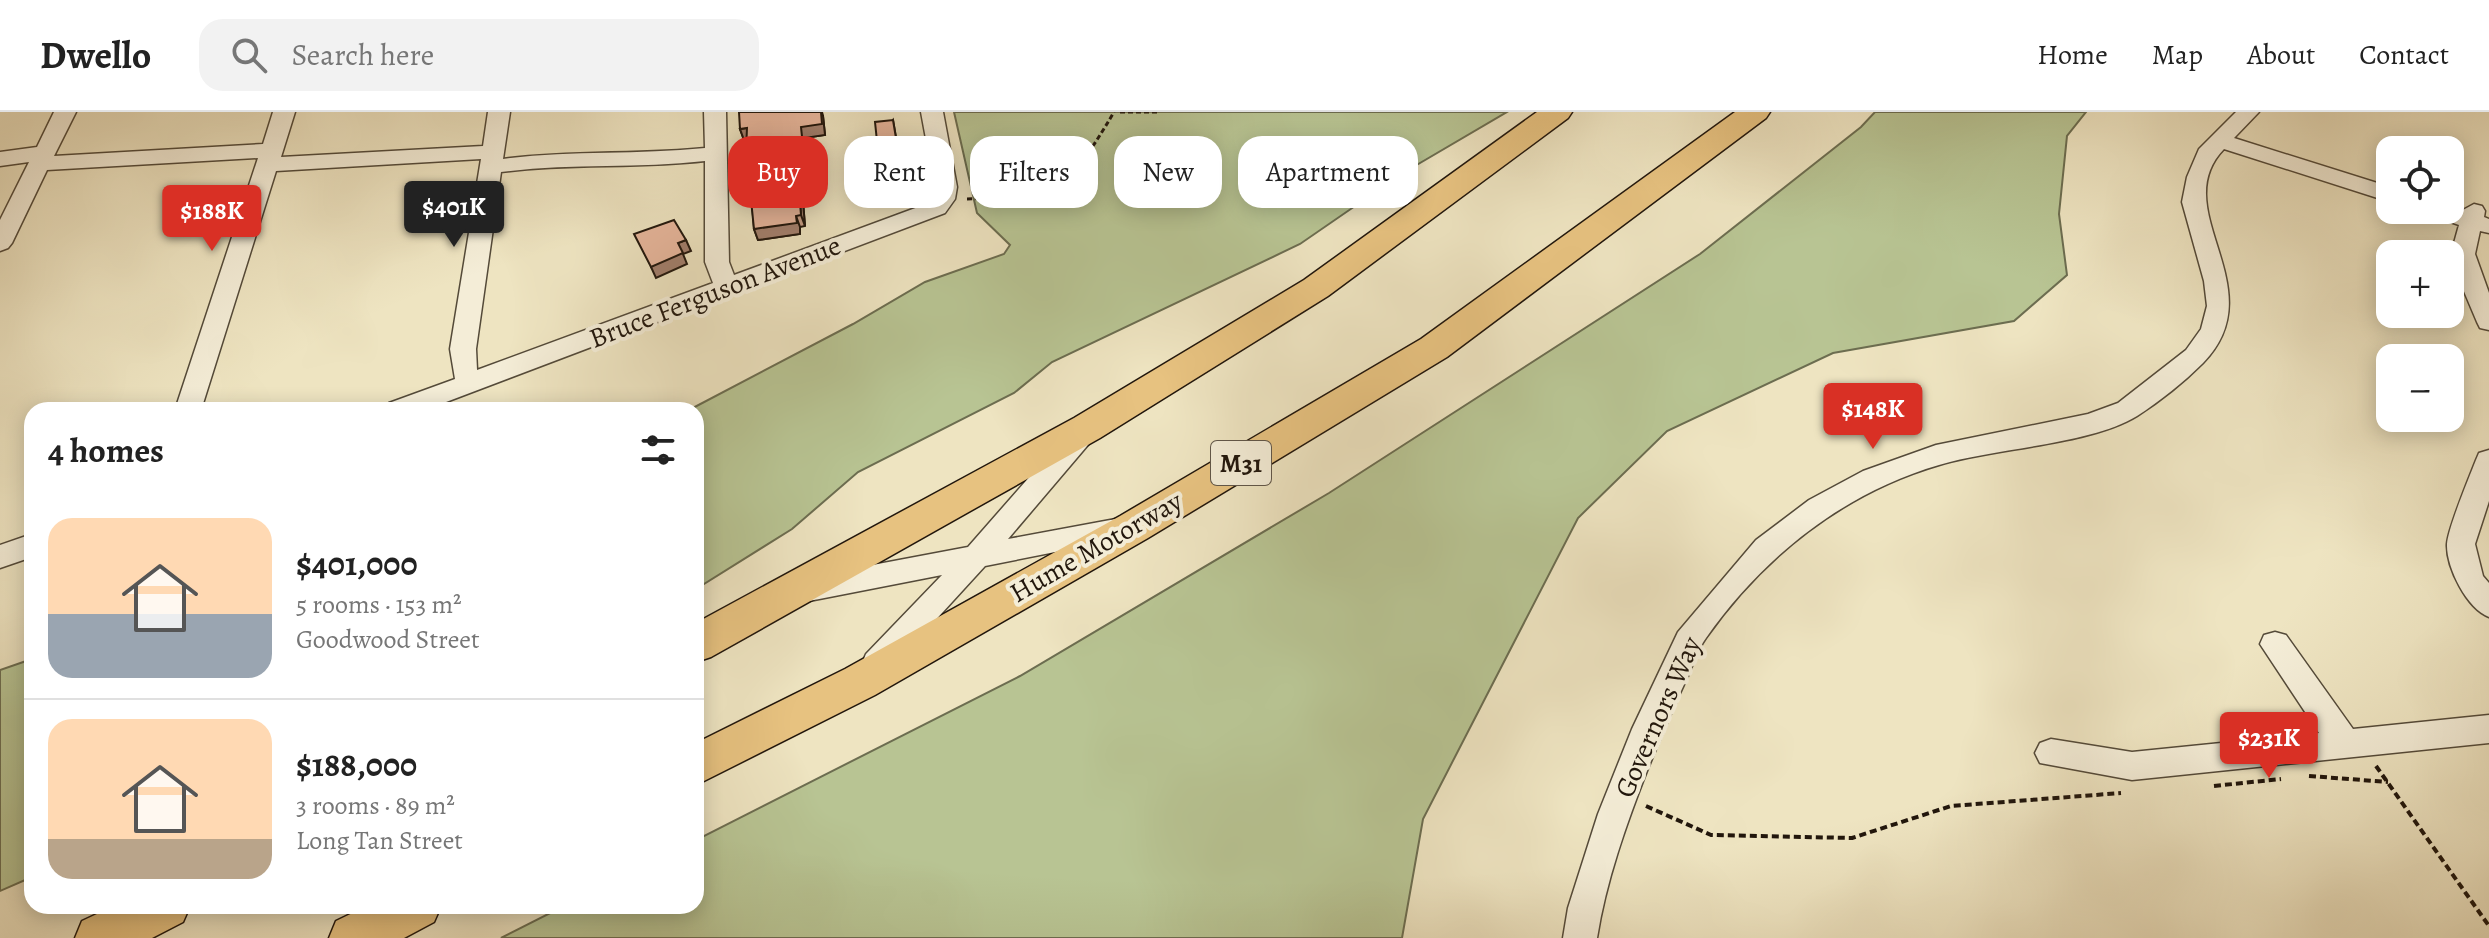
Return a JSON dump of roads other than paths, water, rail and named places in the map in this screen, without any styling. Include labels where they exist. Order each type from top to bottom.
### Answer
[{"type":"highway","points":[[704,640],[1087,428],[1316,288],[1557,112]]},
{"type":"highway","name":"Hume Motorway","points":[[704,761],[860,682],[1134,527],[1434,348],[1755,112]]},
{"type":"highway","points":[[100,938],[150,914]]},
{"type":"highway","points":[[354,938],[401,914]]},
{"type":"street","points":[[0,243],[65,112]]},
{"type":"street","points":[[191,402],[284,112]]},
{"type":"street","points":[[469,384],[463,349],[499,112]]},
{"type":"street","points":[[715,112],[717,262],[727,288]]},
{"type":"street","name":"Bruce Ferguson Avenue","points":[[420,402],[937,208],[944,199],[946,187],[932,112]]},
{"type":"street","points":[[2232,128],[2376,179]]},
{"type":"street","points":[[2232,128],[2376,189]]},
{"type":"street","name":"Governors Way","points":[[1580,938],[1585,908],[1622,796],[1648,729],[1693,632],[1766,548],[1819,508],[1873,478],[1936,455],[2092,423],[2127,410],[2195,356],[2213,331],[2219,306],[2216,281],[2193,202],[2207,154],[2232,128]]},
{"type":"street","points":[[0,159],[223,156],[656,160],[716,153]]},
{"type":"street","points":[[2481,219],[2464,263],[2489,322]]},
{"type":"street","points":[[860,682],[980,553],[1087,428]]},
{"type":"street","points":[[2489,460],[2461,544],[2470,580],[2489,605]]},
{"type":"street","points":[[796,591],[980,553],[1134,527]]},
{"type":"street","points":[[0,557],[24,548]]},
{"type":"street","points":[[2275,644],[2351,743]]},
{"type":"street","points":[[2051,753],[2132,766],[2489,729]]}]
